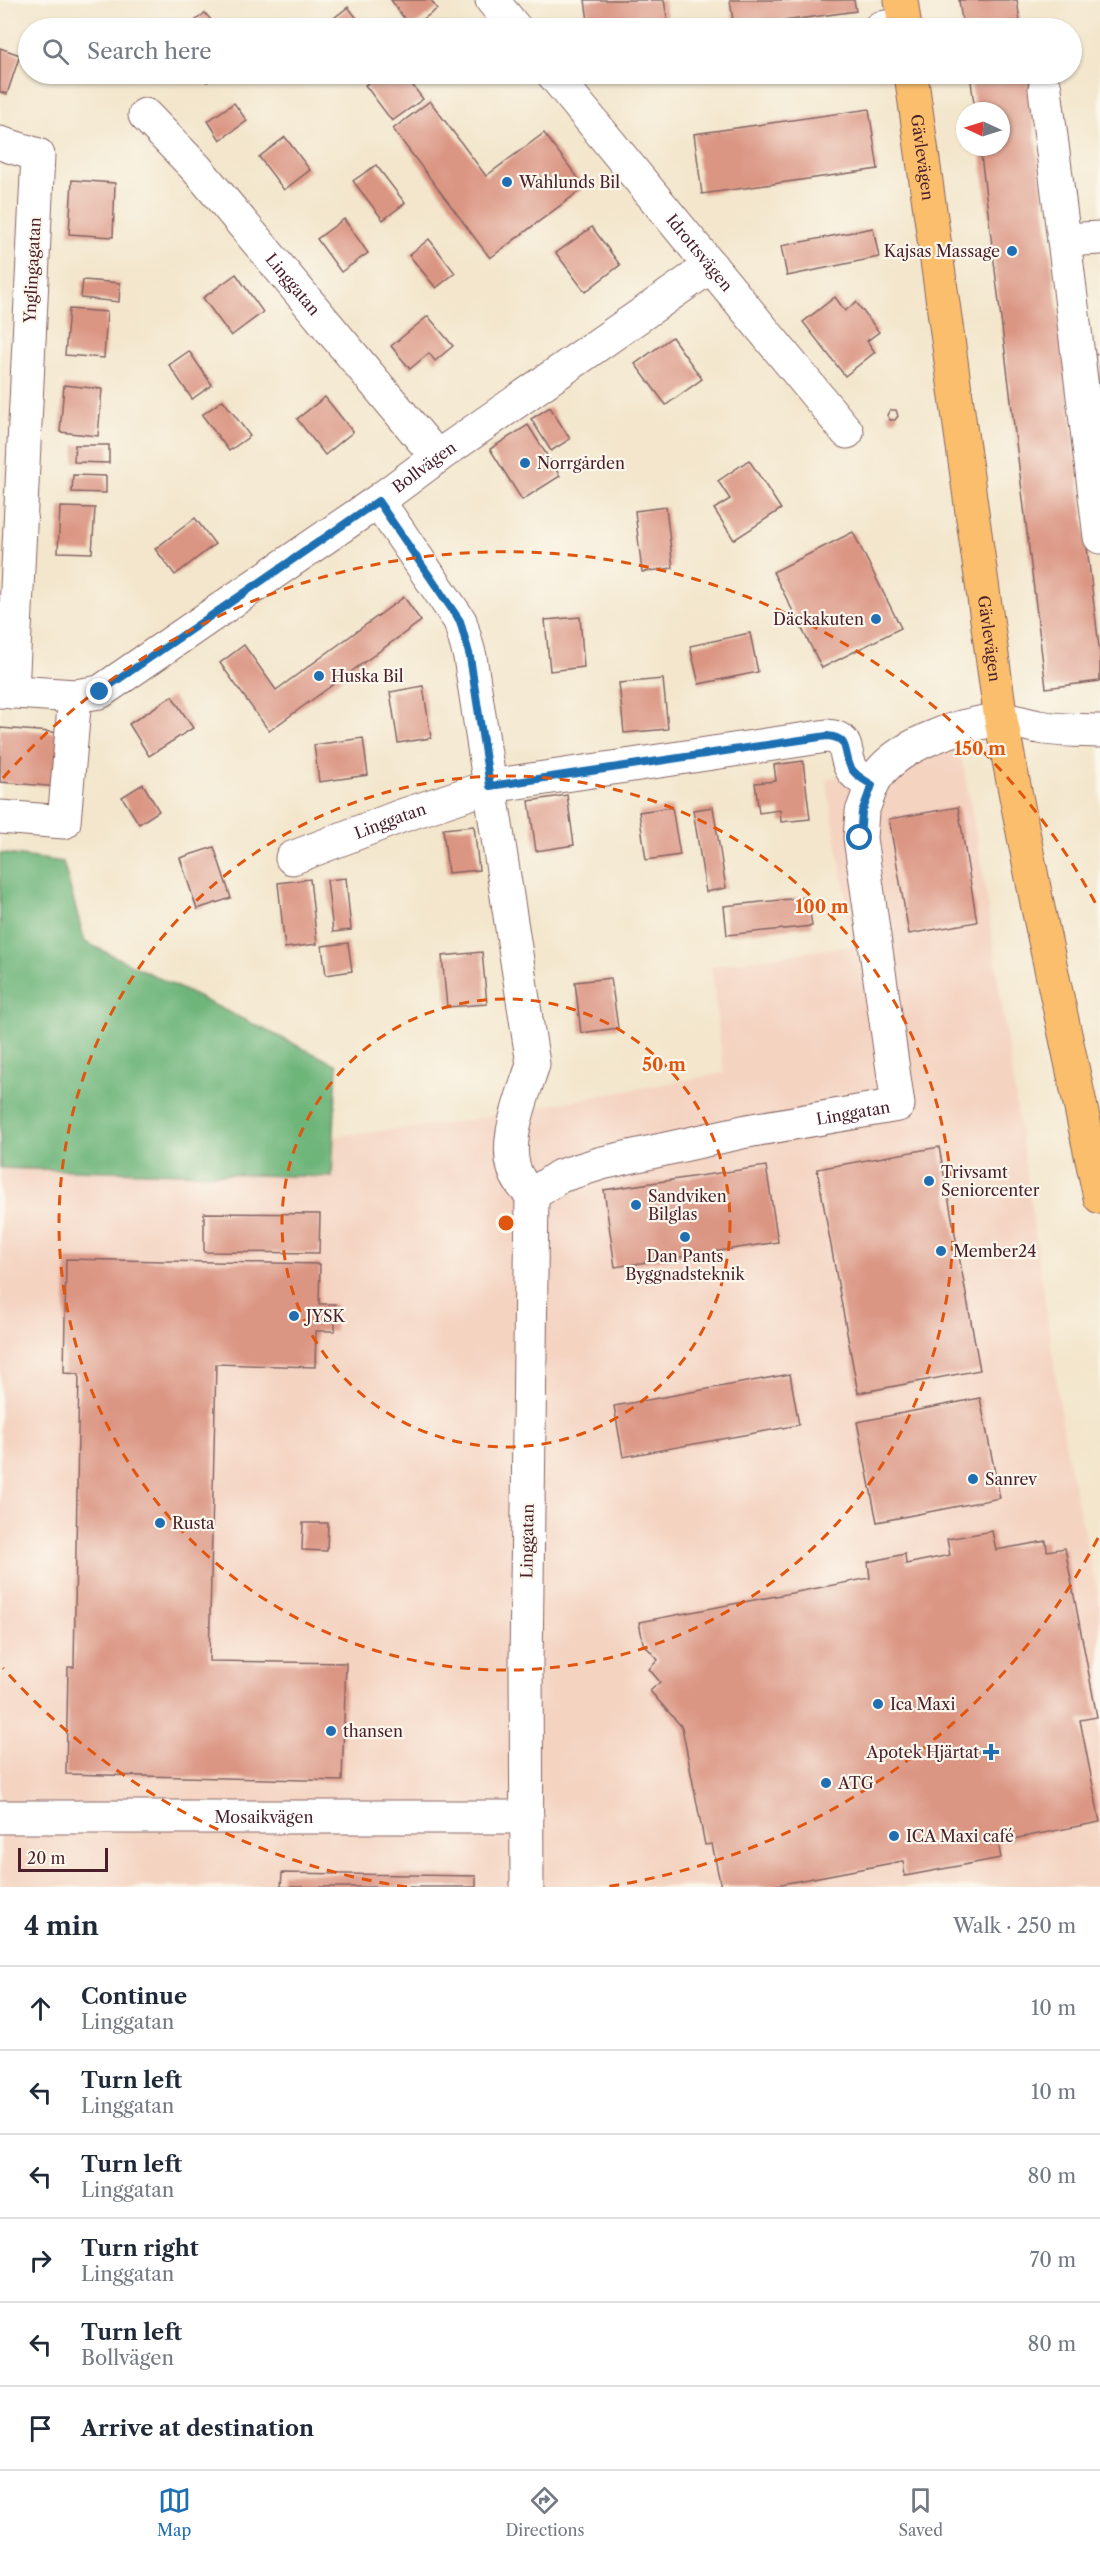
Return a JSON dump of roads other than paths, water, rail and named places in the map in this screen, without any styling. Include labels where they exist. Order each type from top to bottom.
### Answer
[{"type":"main road","name":"Gävlevägen","points":[[912,84],[1001,720],[1038,908],[1100,1197]]},
{"type":"street","points":[[492,0],[507,18]]},
{"type":"street","name":"Idrottsvägen","points":[[561,84],[847,432]]},
{"type":"street","points":[[1045,89],[1100,537]]},
{"type":"street","name":"Linggatan","points":[[145,115],[197,169],[436,457]]},
{"type":"street","name":"Ynglingagatan","points":[[0,143],[38,155],[12,428],[6,692]]},
{"type":"street","points":[[1064,240],[1100,238]]},
{"type":"street","name":"Bollvägen","points":[[6,692],[75,696],[100,692],[378,501],[436,457],[711,266]]},
{"type":"street","points":[[378,501],[460,621],[470,657],[532,1064],[515,1118],[512,1152],[518,1179],[532,1195]]},
{"type":"street","points":[[0,817],[64,822],[75,696]]},
{"type":"street","points":[[1001,720],[1042,728],[1100,731]]},
{"type":"street","name":"Linggatan","points":[[527,1887],[526,1664],[532,1195],[560,1176],[602,1163],[747,1131],[898,1104],[860,838],[862,812],[872,785],[883,769],[920,742],[956,729],[1001,720]]},
{"type":"street","name":"Linggatan","points":[[292,858],[401,816],[490,786],[827,736],[836,736],[842,740],[850,766],[862,779],[872,785]]},
{"type":"street","name":"Mosaikvägen","points":[[0,1817],[527,1817]]},
{"type":"place","name":"Wahlunds Bil","points":[[507,182]]},
{"type":"place","name":"Kajsas Massage","points":[[1012,251]]},
{"type":"place","name":"Norrgården","points":[[525,463]]},
{"type":"place","name":"Däckakuten","points":[[876,619]]},
{"type":"place","name":"Huska Bil","points":[[319,676]]},
{"type":"place","name":"Trivsamt Seniorcenter","points":[[929,1181]]},
{"type":"place","name":"Sandviken Bilglas","points":[[636,1205]]},
{"type":"place","name":"Dan Pants Byggnadsteknik","points":[[685,1237]]},
{"type":"place","name":"Member24","points":[[941,1251]]},
{"type":"place","name":"JYSK","points":[[294,1316]]},
{"type":"place","name":"Sanrev","points":[[973,1479]]},
{"type":"place","name":"Rusta","points":[[160,1523]]},
{"type":"place","name":"Ica Maxi","points":[[878,1704]]},
{"type":"place","name":"thansen","points":[[331,1731]]},
{"type":"place","name":"Apotek Hjärtat","points":[[991,1752]]},
{"type":"place","name":"ATG","points":[[826,1783]]},
{"type":"place","name":"ICA Maxi café","points":[[894,1836]]}]
